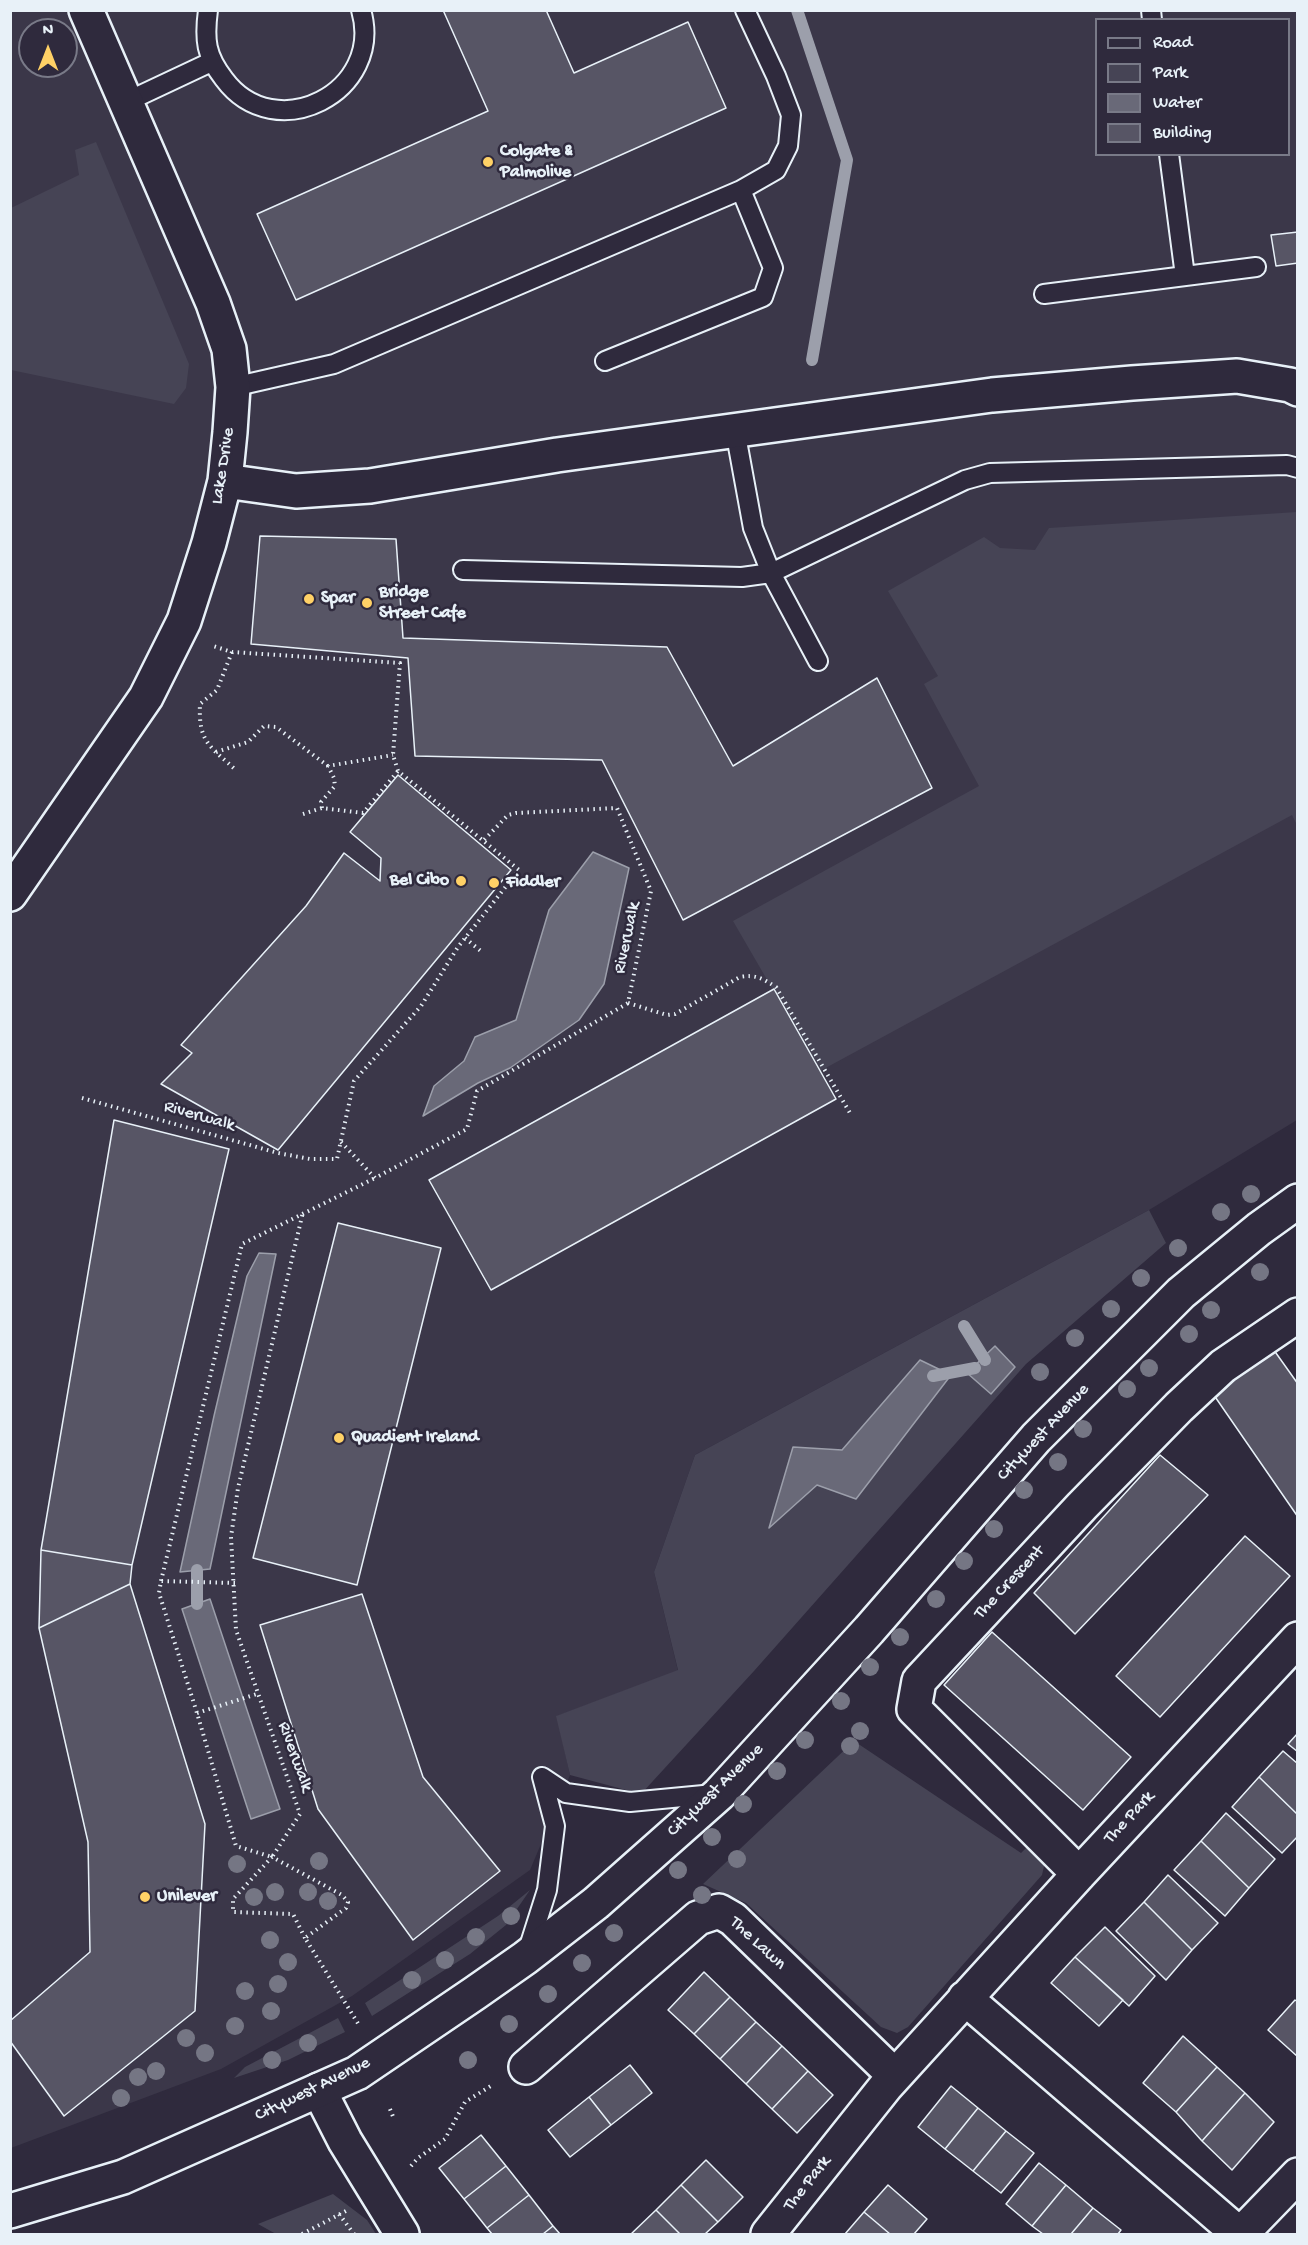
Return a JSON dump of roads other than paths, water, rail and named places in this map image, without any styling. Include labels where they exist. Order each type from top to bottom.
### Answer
[{"type":"street","name":"Lake Drive","points":[[10,894],[146,697],[180,630],[209,543],[225,481],[233,387],[229,349],[213,303],[86,10]]},
{"type":"street","points":[[225,481],[297,491],[370,486],[557,455],[992,395],[1237,376],[1298,389]]},
{"type":"street","name":"Citywest Avenue","points":[[10,2211],[123,2177],[357,2073],[525,1958],[596,1903],[719,1794],[869,1630],[1036,1438],[1181,1293],[1259,1229],[1298,1201]]},
{"type":"street","name":"The Crescent","points":[[1078,1874],[914,1709],[919,1681],[1082,1506],[1179,1407],[1223,1366],[1298,1316]]},
{"type":"street","name":"The Park","points":[[768,2235],[895,2076],[1078,1874],[1298,1639]]},
{"type":"street","name":"The Lawn","points":[[526,2067],[698,1918],[719,1911],[733,1919],[895,2076]]},
{"type":"street","points":[[965,1998],[1240,2235],[1298,2175]]},
{"type":"street","points":[[319,2090],[345,2141],[402,2235]]},
{"type":"lane","points":[[208,10],[206,38],[211,62],[234,93],[261,108],[293,111],[319,104],[346,82],[360,58],[365,24],[361,10]]},
{"type":"lane","points":[[233,387],[334,364],[741,190],[776,170],[788,146],[791,115],[745,10]]},
{"type":"lane","points":[[126,102],[211,62]]},
{"type":"lane","points":[[1169,156],[1185,276]]},
{"type":"lane","points":[[605,361],[763,297],[773,268],[741,190]]},
{"type":"lane","points":[[1044,294],[1256,267]]},
{"type":"lane","points":[[735,430],[753,528],[771,573],[818,662]]},
{"type":"lane","points":[[464,570],[742,577],[771,573],[965,480],[990,473],[1287,465],[1298,468]]},
{"type":"lane","points":[[525,1958],[548,1890],[555,1826],[542,1777],[566,1793],[630,1802],[719,1794]]},
{"type":"water","points":[[593,852],[629,868],[604,984],[579,1020],[510,1068],[478,1083],[423,1116],[434,1086],[464,1061],[475,1037],[516,1020],[549,910]]},
{"type":"water","points":[[259,1253],[276,1254],[210,1569],[180,1572],[247,1276]]},
{"type":"water","points":[[995,1346],[1015,1367],[991,1394],[967,1373]]},
{"type":"water","points":[[920,1360],[951,1375],[856,1499],[817,1485],[769,1528],[793,1447],[842,1450]]},
{"type":"water","points":[[210,1599],[280,1809],[251,1819],[182,1609]]},
{"type":"waterway","points":[[797,10],[847,160],[812,360]]},
{"type":"waterway","points":[[964,1326],[985,1360]]},
{"type":"waterway","points":[[933,1376],[975,1368]]},
{"type":"waterway","points":[[197,1570],[197,1604]]},
{"type":"place","name":"Colgate & Palmolive","points":[[488,162]]},
{"type":"place","name":"Spar","points":[[309,599]]},
{"type":"place","name":"Bridge Street Cafe","points":[[367,603]]},
{"type":"place","name":"Bel Cibo","points":[[461,881]]},
{"type":"place","name":"Fiddler","points":[[494,883]]},
{"type":"place","name":"Quadient Ireland","points":[[339,1438]]},
{"type":"place","name":"Unilever","points":[[145,1897]]}]
